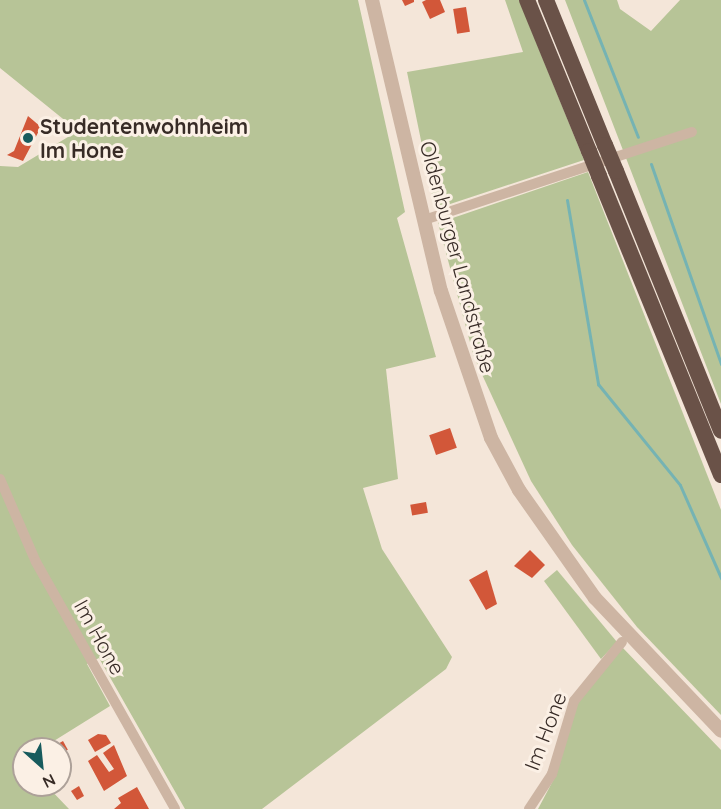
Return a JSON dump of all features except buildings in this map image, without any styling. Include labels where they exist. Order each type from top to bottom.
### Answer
[{"type":"highway","points":[[527,0],[721,475]]},
{"type":"highway","points":[[546,0],[721,431]]},
{"type":"street","name":"Oldenburger Landstraße","points":[[372,0],[424,220],[461,357],[504,464],[595,598],[721,731]]},
{"type":"street","points":[[424,220],[692,132]]},
{"type":"street","name":"Im Hone","points":[[0,479],[36,562],[175,809]]},
{"type":"street","name":"Im Hone","points":[[529,809],[552,774],[574,701],[622,642]]},
{"type":"green space","points":[[0,0],[358,0],[405,212],[397,218],[436,357],[386,369],[398,479],[363,488],[382,549],[452,657],[446,669],[262,809],[185,809],[99,658],[87,664],[110,706],[60,737],[12,737],[12,797],[58,797],[69,809],[0,809],[0,166],[18,167],[78,131],[0,68]]},
{"type":"green space","points":[[505,0],[519,0],[584,160],[435,209],[407,72],[523,52]]},
{"type":"green space","points":[[565,0],[617,0],[620,9],[651,31],[680,0],[721,0],[721,404]]},
{"type":"green space","points":[[588,172],[721,510],[721,715],[637,627],[572,545],[531,481],[474,357],[438,223]]},
{"type":"green space","points":[[557,570],[617,642],[601,659],[544,581]]},
{"type":"green space","points":[[622,647],[721,750],[721,809],[538,809],[556,775],[577,702]]},
{"type":"waterway","points":[[584,0],[638,137]]},
{"type":"waterway","points":[[651,164],[721,364]]},
{"type":"waterway","points":[[567,200],[598,384],[680,485],[721,578]]},
{"type":"place","name":"Studentenwohnheim Im Hone","points":[[28,138]]}]
